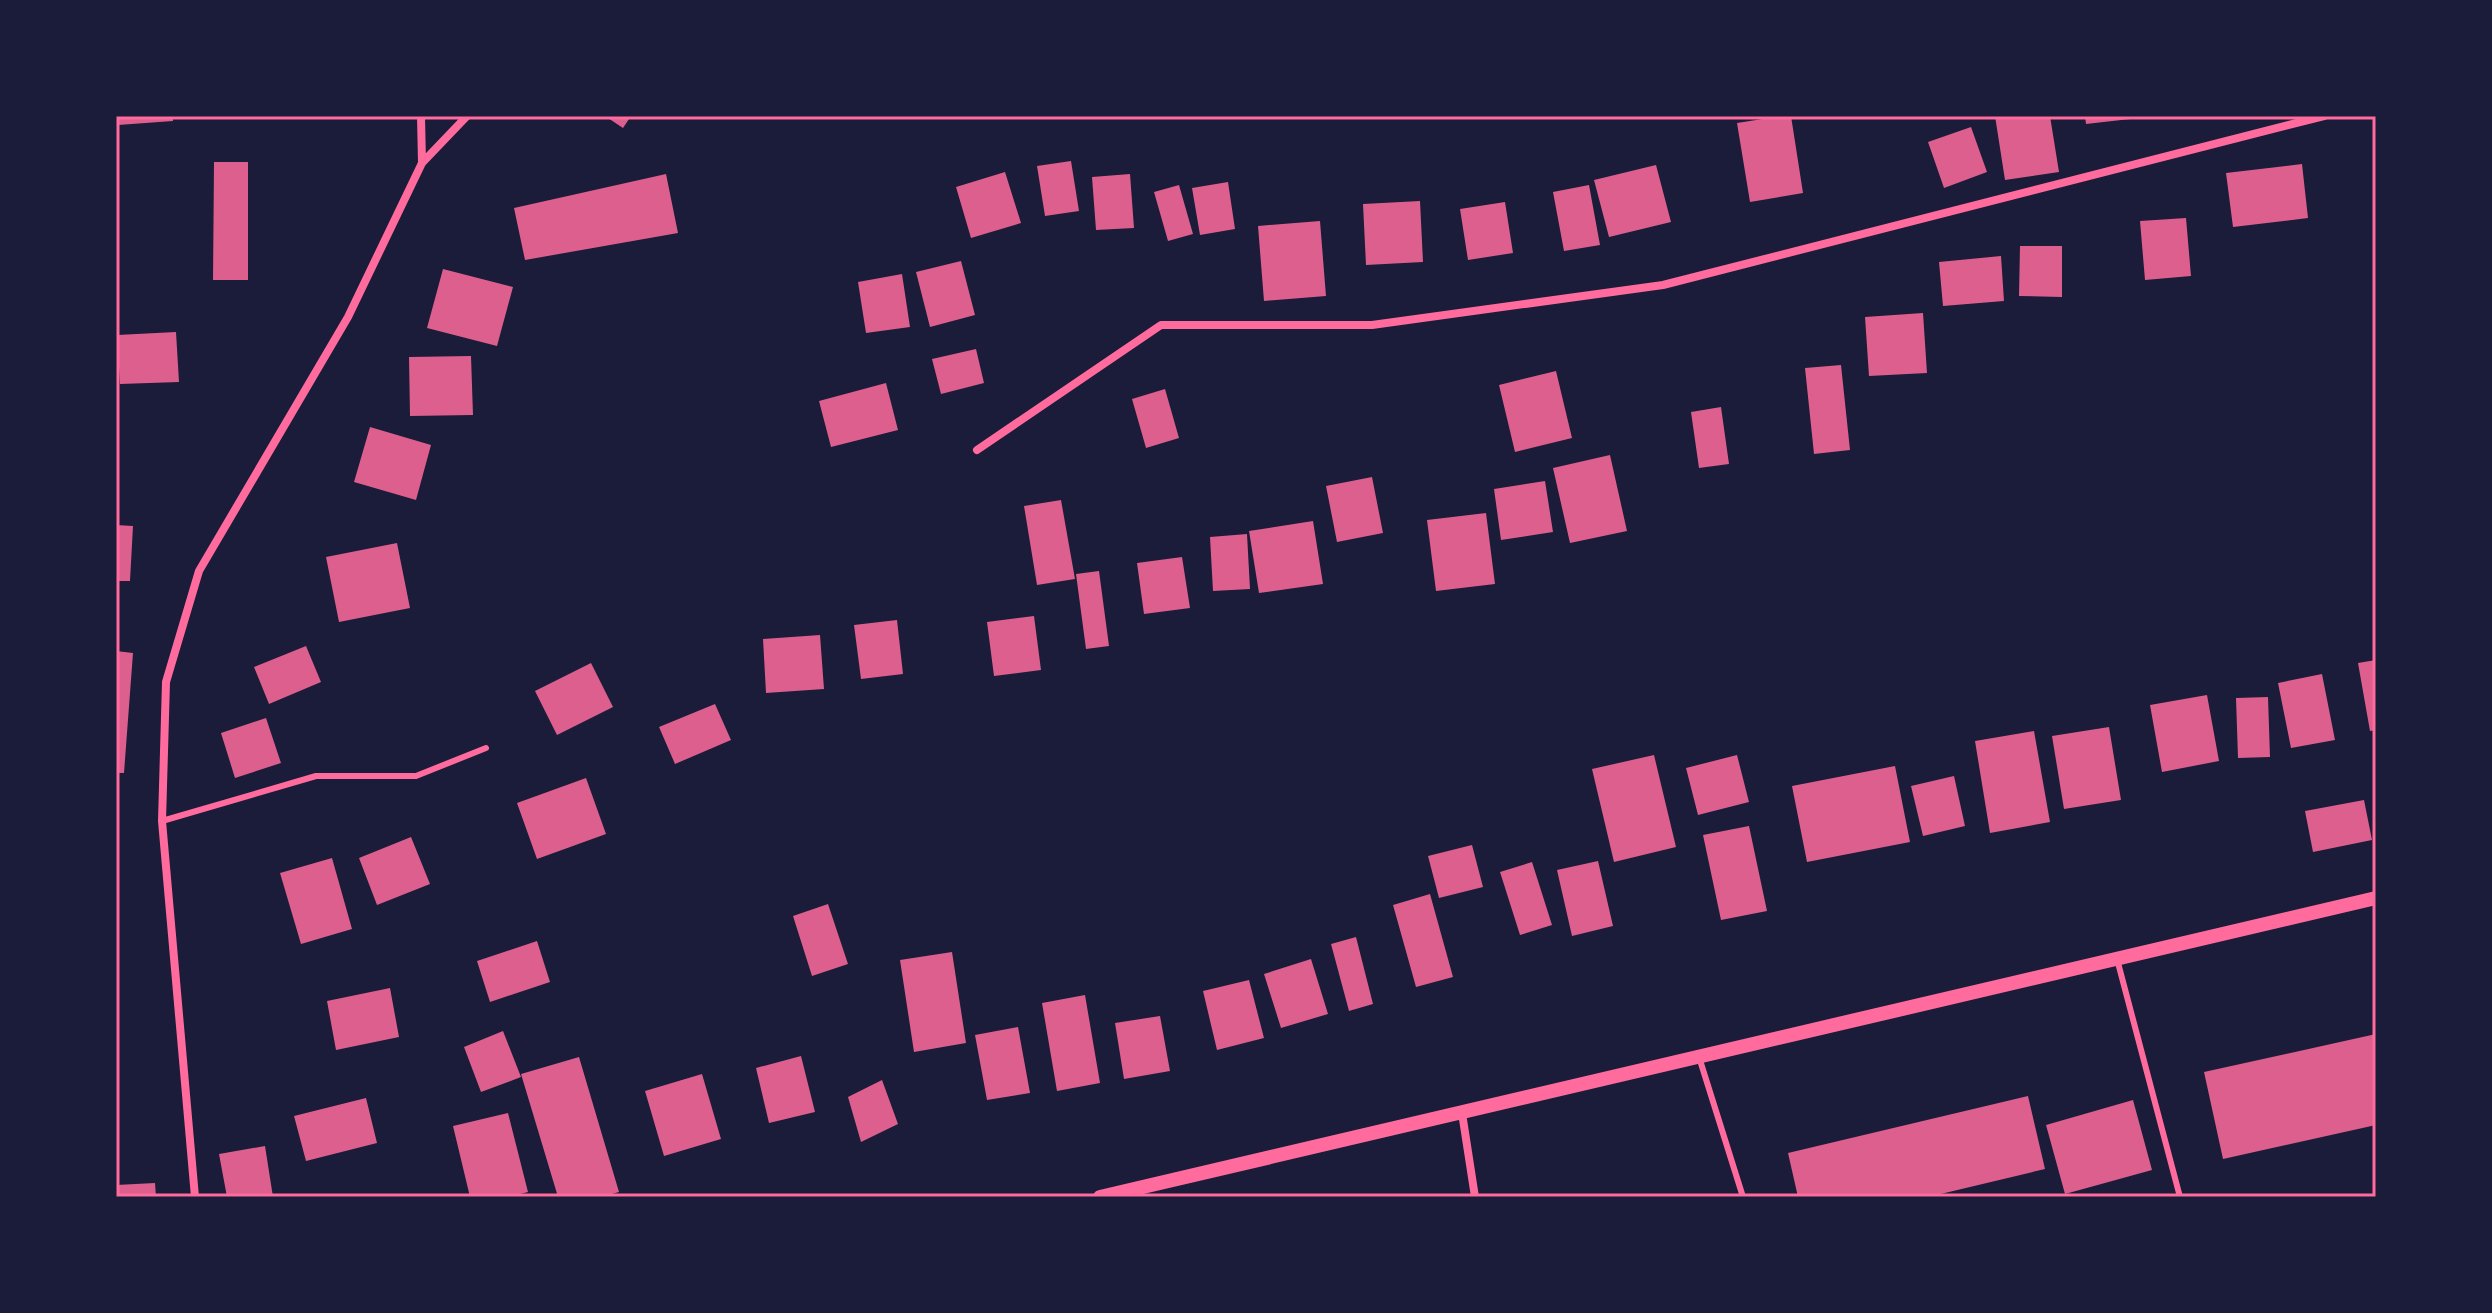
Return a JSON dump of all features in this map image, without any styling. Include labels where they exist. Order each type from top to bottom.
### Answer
[{"type":"street","points":[[421,116],[422,163]]},
{"type":"street","points":[[195,1197],[162,821],[166,682],[199,571],[348,317],[422,163],[467,116]]},
{"type":"street","points":[[977,450],[1161,325],[1372,325],[1663,285],[2324,116]]},
{"type":"street","points":[[1100,1197],[2376,898]]},
{"type":"street","points":[[1462,1113],[1475,1197]]},
{"type":"lane","points":[[162,821],[316,776],[416,776],[486,748]]},
{"type":"lane","points":[[2117,959],[2180,1197]]},
{"type":"lane","points":[[1699,1057],[1743,1197]]},
{"type":"building","points":[[118,116],[173,116],[173,121],[118,125]]},
{"type":"building","points":[[605,116],[631,116],[623,128]]},
{"type":"building","points":[[1791,116],[1803,193],[1750,202],[1737,123]]},
{"type":"building","points":[[1995,116],[2050,116],[2059,172],[2005,180]]},
{"type":"building","points":[[2085,116],[2139,116],[2139,118],[2086,124]]},
{"type":"building","points":[[1971,127],[1987,172],[1944,188],[1928,142]]},
{"type":"building","points":[[1071,161],[1079,211],[1045,216],[1037,166]]},
{"type":"building","points":[[214,162],[248,162],[248,280],[213,280]]},
{"type":"building","points":[[2302,164],[2308,218],[2233,227],[2226,173]]},
{"type":"building","points":[[1656,165],[1671,222],[1609,237],[1594,180]]},
{"type":"building","points":[[1005,172],[1021,223],[971,238],[956,187]]},
{"type":"building","points":[[666,174],[678,233],[525,260],[514,208]]},
{"type":"building","points":[[1130,174],[1134,228],[1096,230],[1092,177]]},
{"type":"building","points":[[1228,182],[1235,229],[1200,235],[1192,188]]},
{"type":"building","points":[[1179,185],[1193,234],[1168,241],[1154,192]]},
{"type":"building","points":[[1589,185],[1600,245],[1564,251],[1553,192]]},
{"type":"building","points":[[1420,201],[1423,262],[1366,265],[1363,204]]},
{"type":"building","points":[[1505,202],[1513,253],[1468,260],[1460,209]]},
{"type":"building","points":[[2186,218],[2191,276],[2145,280],[2140,221]]},
{"type":"building","points":[[1320,221],[1326,296],[1264,301],[1258,226]]},
{"type":"building","points":[[2020,246],[2062,246],[2062,297],[2019,296]]},
{"type":"building","points":[[2001,256],[2004,301],[1943,306],[1939,262]]},
{"type":"building","points":[[961,261],[975,315],[930,327],[916,272]]},
{"type":"building","points":[[443,269],[513,287],[497,346],[427,328]]},
{"type":"building","points":[[902,274],[910,327],[866,333],[858,282]]},
{"type":"building","points":[[1923,313],[1927,373],[1869,376],[1865,317]]},
{"type":"building","points":[[176,332],[179,382],[120,384],[117,335]]},
{"type":"building","points":[[976,349],[984,383],[941,394],[932,359]]},
{"type":"building","points":[[471,356],[473,415],[410,416],[409,357]]},
{"type":"building","points":[[1841,365],[1850,450],[1814,454],[1805,368]]},
{"type":"building","points":[[1556,371],[1572,438],[1515,452],[1499,385]]},
{"type":"building","points":[[886,383],[898,430],[831,447],[819,401]]},
{"type":"building","points":[[1165,389],[1179,438],[1146,448],[1132,399]]},
{"type":"building","points":[[1721,407],[1729,464],[1699,468],[1691,412]]},
{"type":"building","points":[[370,427],[431,445],[416,500],[354,482]]},
{"type":"building","points":[[1610,455],[1627,531],[1570,543],[1553,468]]},
{"type":"building","points":[[1372,477],[1383,533],[1337,542],[1326,486]]},
{"type":"building","points":[[1545,481],[1553,532],[1501,540],[1494,489]]},
{"type":"building","points":[[1061,500],[1075,579],[1037,585],[1024,506]]},
{"type":"building","points":[[1486,513],[1495,584],[1436,591],[1427,520]]},
{"type":"building","points":[[1313,521],[1323,584],[1259,593],[1249,531]]},
{"type":"building","points":[[116,525],[133,526],[130,581],[116,581]]},
{"type":"building","points":[[1247,534],[1250,589],[1213,591],[1210,537]]},
{"type":"building","points":[[397,543],[410,608],[339,622],[326,557]]},
{"type":"building","points":[[1182,557],[1190,608],[1144,614],[1137,563]]},
{"type":"building","points":[[1099,571],[1109,646],[1086,649],[1076,574]]},
{"type":"building","points":[[1034,616],[1041,670],[994,676],[987,622]]},
{"type":"building","points":[[897,620],[903,674],[861,679],[854,625]]},
{"type":"building","points":[[820,635],[824,689],[766,693],[763,639]]},
{"type":"building","points":[[306,646],[321,682],[269,704],[254,667]]},
{"type":"building","points":[[116,651],[133,653],[124,773],[116,773]]},
{"type":"building","points":[[2376,660],[2376,730],[2370,731],[2358,663]]},
{"type":"building","points":[[591,663],[613,707],[557,735],[535,691]]},
{"type":"building","points":[[2322,674],[2335,740],[2291,748],[2278,683]]},
{"type":"building","points":[[2207,695],[2219,761],[2162,772],[2150,705]]},
{"type":"building","points":[[2268,697],[2270,757],[2238,758],[2236,698]]},
{"type":"building","points":[[715,704],[731,740],[675,764],[659,727]]},
{"type":"building","points":[[266,718],[281,763],[235,778],[221,733]]},
{"type":"building","points":[[2109,727],[2121,800],[2064,809],[2052,736]]},
{"type":"building","points":[[2034,731],[2050,822],[1990,833],[1975,741]]},
{"type":"building","points":[[1654,755],[1676,847],[1614,862],[1592,769]]},
{"type":"building","points":[[1737,755],[1749,802],[1698,815],[1686,768]]},
{"type":"building","points":[[1895,766],[1910,842],[1807,862],[1792,786]]},
{"type":"building","points":[[1954,776],[1965,826],[1923,836],[1911,786]]},
{"type":"building","points":[[586,778],[606,834],[537,859],[517,803]]},
{"type":"building","points":[[2364,800],[2372,840],[2313,852],[2305,811]]},
{"type":"building","points":[[1749,826],[1767,911],[1721,920],[1703,835]]},
{"type":"building","points":[[411,837],[430,884],[377,905],[359,858]]},
{"type":"building","points":[[1472,845],[1483,887],[1439,898],[1428,856]]},
{"type":"building","points":[[332,858],[352,929],[301,944],[280,873]]},
{"type":"building","points":[[1598,861],[1613,926],[1572,936],[1557,870]]},
{"type":"building","points":[[1532,862],[1552,925],[1520,935],[1500,872]]},
{"type":"building","points":[[1430,894],[1453,977],[1416,987],[1393,905]]},
{"type":"building","points":[[828,904],[848,964],[812,976],[793,916]]},
{"type":"building","points":[[1356,937],[1373,1004],[1349,1011],[1331,944]]},
{"type":"building","points":[[537,941],[550,982],[490,1002],[477,961]]},
{"type":"building","points":[[952,952],[966,1043],[914,1052],[900,960]]},
{"type":"building","points":[[1311,959],[1328,1014],[1281,1028],[1264,974]]},
{"type":"building","points":[[1249,980],[1264,1038],[1217,1050],[1203,991]]},
{"type":"building","points":[[390,988],[399,1037],[336,1050],[327,1001]]},
{"type":"building","points":[[1085,995],[1100,1083],[1057,1091],[1042,1003]]},
{"type":"building","points":[[1160,1016],[1170,1071],[1124,1079],[1115,1023]]},
{"type":"building","points":[[1018,1027],[1030,1093],[987,1100],[975,1035]]},
{"type":"building","points":[[503,1031],[521,1077],[481,1092],[464,1047]]},
{"type":"building","points":[[2376,1034],[2376,1125],[2223,1159],[2204,1072]]},
{"type":"building","points":[[801,1056],[815,1112],[769,1123],[756,1068]]},
{"type":"building","points":[[579,1057],[619,1192],[601,1197],[558,1197],[521,1074]]},
{"type":"building","points":[[702,1074],[721,1139],[664,1156],[645,1091]]},
{"type":"building","points":[[882,1080],[898,1124],[861,1142],[848,1097]]},
{"type":"building","points":[[2028,1096],[2045,1169],[1928,1197],[1798,1197],[1788,1153]]},
{"type":"building","points":[[366,1098],[377,1143],[306,1161],[294,1116]]},
{"type":"building","points":[[2133,1100],[2152,1170],[2065,1194],[2046,1125]]},
{"type":"building","points":[[508,1113],[528,1192],[508,1197],[470,1197],[453,1126]]},
{"type":"building","points":[[265,1146],[273,1197],[227,1197],[219,1154]]},
{"type":"building","points":[[155,1183],[156,1197],[116,1197],[116,1185]]}]
